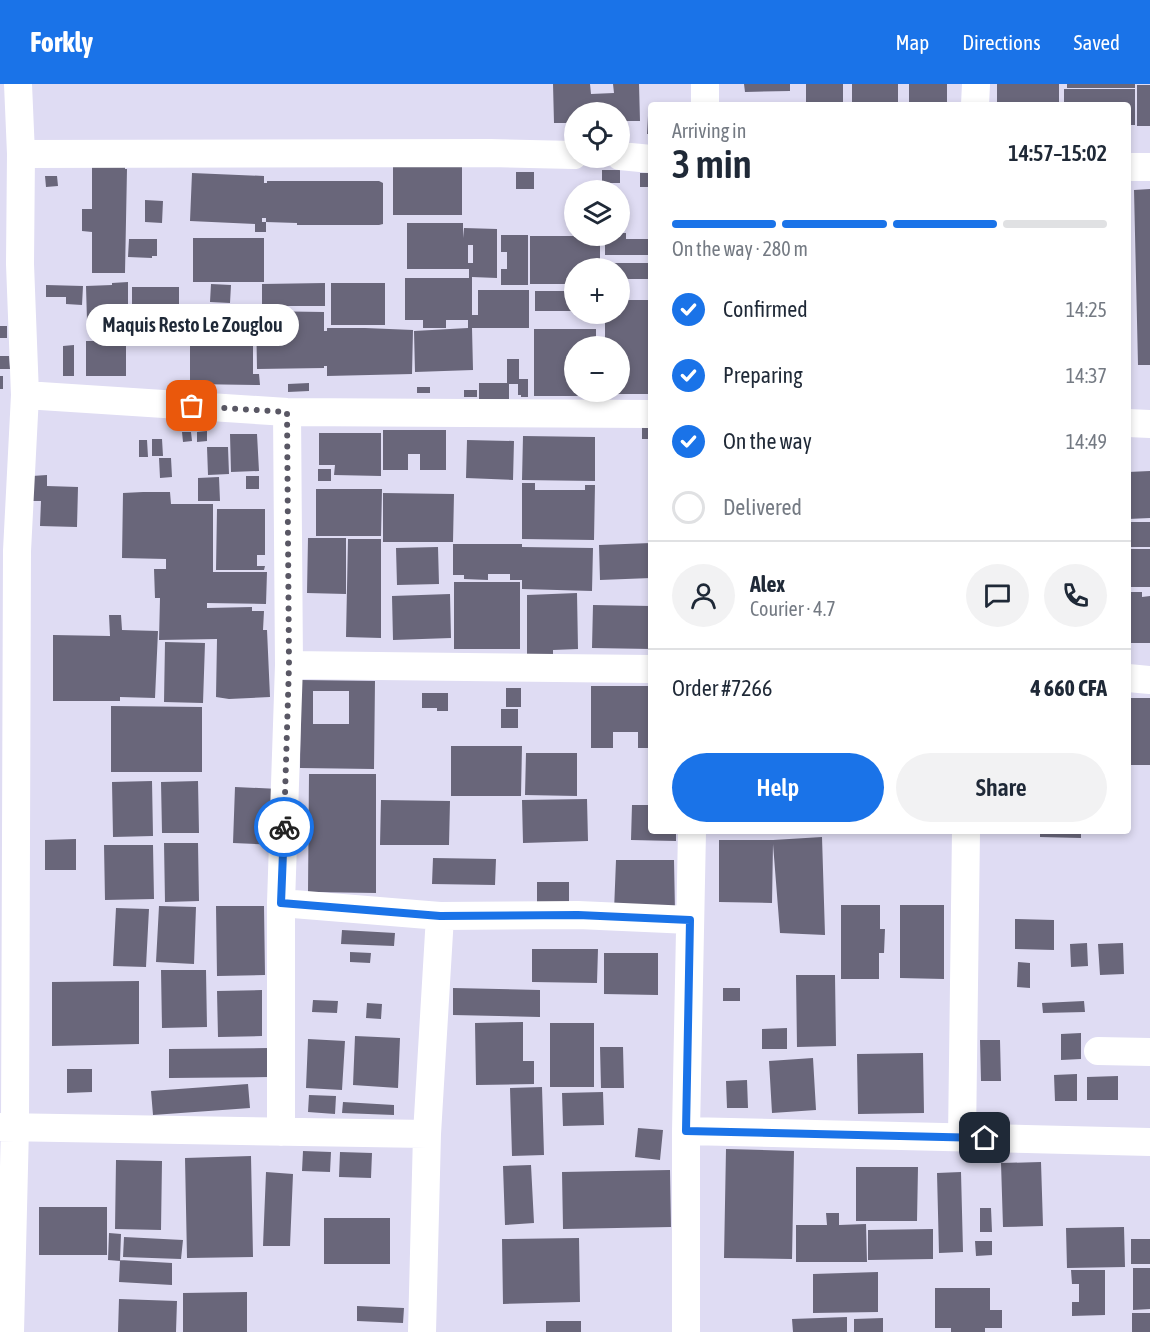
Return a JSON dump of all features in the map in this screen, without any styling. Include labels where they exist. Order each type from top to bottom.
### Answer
[{"type":"street","points":[[10,1332],[8,546],[25,396],[10,259],[21,154],[18,84]]},
{"type":"street","points":[[705,84],[705,102]]},
{"type":"street","points":[[975,102],[976,84]]},
{"type":"street","points":[[21,154],[564,155]]},
{"type":"street","points":[[630,157],[648,159]]},
{"type":"street","points":[[1131,167],[1150,167]]},
{"type":"street","points":[[25,396],[287,412],[648,414]]},
{"type":"street","points":[[281,1132],[281,903],[289,665],[287,412]]},
{"type":"street","points":[[1131,423],[1150,424]]},
{"type":"street","points":[[289,665],[648,669]]},
{"type":"street","points":[[1131,678],[1150,680]]},
{"type":"street","points":[[686,1332],[686,1131],[692,834]]},
{"type":"street","points":[[962,1138],[966,834]]},
{"type":"street","points":[[281,903],[440,916],[578,915],[690,920]]},
{"type":"street","points":[[422,1332],[427,1134],[440,916]]},
{"type":"street","points":[[1098,1051],[1150,1052]]},
{"type":"street","points":[[8,1126],[427,1134]]},
{"type":"street","points":[[686,1131],[1150,1142]]},
{"type":"building","points":[[553,84],[590,84],[591,94],[614,93],[613,84],[639,84],[640,121],[630,121],[630,102],[564,102],[564,123],[554,123]]},
{"type":"building","points":[[744,84],[790,84],[790,91],[745,92]]},
{"type":"building","points":[[806,84],[843,84],[843,102],[806,102]]},
{"type":"building","points":[[852,84],[898,84],[898,102],[852,102]]},
{"type":"building","points":[[909,84],[947,84],[947,102],[909,102]]},
{"type":"building","points":[[997,84],[1059,84],[1059,102],[997,102]]},
{"type":"building","points":[[1067,84],[1135,84],[1135,88],[1067,88]]},
{"type":"building","points":[[1137,85],[1150,85],[1150,126],[1137,126]]},
{"type":"building","points":[[1064,89],[1135,89],[1135,125],[1131,125],[1131,102],[1064,102]]},
{"type":"building","points":[[393,161],[462,161],[462,215],[393,215]]},
{"type":"building","points":[[92,164],[125,164],[125,169],[127,169],[125,273],[92,273],[92,232],[82,231],[82,209],[92,209]]},
{"type":"building","points":[[602,170],[620,170],[620,180],[602,180]]},
{"type":"building","points":[[516,172],[534,172],[534,189],[516,189]]},
{"type":"building","points":[[192,173],[264,176],[264,183],[267,181],[379,181],[383,183],[383,224],[297,225],[297,223],[266,222],[266,232],[255,232],[255,224],[190,221]]},
{"type":"building","points":[[640,173],[648,173],[648,187],[640,187]]},
{"type":"building","points":[[45,176],[57,176],[58,186],[46,187]]},
{"type":"building","points":[[1150,189],[1150,365],[1138,365],[1134,190]]},
{"type":"building","points":[[145,200],[163,201],[162,223],[145,222]]},
{"type":"building","points":[[407,223],[463,223],[463,238],[464,228],[497,229],[497,278],[472,277],[472,315],[478,315],[478,290],[529,290],[529,328],[472,328],[473,370],[415,372],[414,331],[468,328],[468,320],[446,320],[446,328],[423,328],[423,320],[405,320],[405,278],[469,278],[469,269],[407,269]],"holes":[[[468,245],[473,245],[473,263],[468,263]]]},
{"type":"building","points":[[501,235],[528,235],[528,285],[501,285],[501,269],[507,269],[507,252],[501,252]]},
{"type":"building","points":[[530,236],[564,236],[564,246],[600,246],[600,258],[564,258],[564,284],[530,284]]},
{"type":"building","points":[[193,238],[264,238],[264,282],[193,282]]},
{"type":"building","points":[[129,239],[157,239],[157,256],[152,256],[152,258],[128,257]]},
{"type":"building","points":[[630,239],[648,239],[648,255],[605,255],[605,246],[630,246]]},
{"type":"building","points":[[630,263],[648,263],[648,279],[630,279]]},
{"type":"building","points":[[128,282],[128,331],[109,331],[109,337],[90,337],[92,321],[87,321],[86,286]]},
{"type":"building","points":[[325,283],[325,306],[262,306],[262,284]]},
{"type":"building","points":[[331,283],[385,283],[385,325],[331,325]]},
{"type":"building","points":[[211,284],[231,285],[230,303],[210,302]]},
{"type":"building","points":[[46,285],[83,286],[82,305],[66,304],[66,297],[46,297]]},
{"type":"building","points":[[132,287],[179,287],[179,330],[164,330],[164,334],[132,334]]},
{"type":"building","points":[[535,291],[564,291],[564,311],[535,311]]},
{"type":"building","points":[[630,300],[648,300],[648,394],[630,394],[630,336],[605,336],[605,324],[630,324]]},
{"type":"building","points":[[256,311],[324,312],[324,331],[327,331],[327,328],[413,330],[412,374],[327,376],[327,366],[324,368],[257,369]]},
{"type":"building","points":[[0,326],[7,326],[7,338],[0,338]]},
{"type":"building","points":[[534,329],[596,329],[596,336],[564,336],[564,396],[534,396]]},
{"type":"building","points":[[190,332],[226,332],[226,336],[253,336],[253,374],[259,374],[260,385],[190,384]]},
{"type":"building","points":[[86,341],[126,341],[126,376],[86,376]]},
{"type":"building","points":[[74,345],[74,376],[63,376],[63,346]]},
{"type":"building","points":[[0,356],[9,356],[10,369],[0,369]]},
{"type":"building","points":[[507,359],[519,359],[519,379],[528,379],[528,397],[518,395],[518,384],[509,384],[509,399],[479,399],[479,383],[507,383]]},
{"type":"building","points":[[0,376],[3,376],[3,389],[0,389]]},
{"type":"building","points":[[309,383],[309,391],[288,392],[288,384]]},
{"type":"building","points":[[417,387],[430,387],[430,393],[417,393]]},
{"type":"building","points":[[464,390],[477,390],[477,397],[464,397]]},
{"type":"building","points":[[642,426],[648,426],[648,439],[642,439]]},
{"type":"building","points":[[383,430],[446,430],[446,470],[420,470],[420,454],[408,454],[408,470],[383,470]]},
{"type":"building","points":[[207,431],[207,441],[197,442],[197,432]]},
{"type":"building","points":[[182,432],[191,432],[192,441],[183,442]]},
{"type":"building","points":[[319,433],[381,433],[381,476],[334,475],[335,465],[319,465]]},
{"type":"building","points":[[230,434],[257,434],[259,471],[231,472]]},
{"type":"building","points":[[523,436],[595,437],[595,481],[522,480]]},
{"type":"building","points":[[152,439],[162,439],[163,456],[152,456]]},
{"type":"building","points":[[139,440],[147,440],[148,457],[139,457]]},
{"type":"building","points":[[467,440],[514,441],[513,480],[466,478]]},
{"type":"building","points":[[207,447],[228,447],[229,474],[208,475]]},
{"type":"building","points":[[159,458],[171,458],[172,477],[160,478]]},
{"type":"building","points":[[318,469],[331,469],[331,481],[318,481]]},
{"type":"building","points":[[1150,471],[1150,518],[1131,519],[1131,472]]},
{"type":"building","points":[[47,475],[47,486],[78,487],[77,527],[40,526],[41,501],[32,501],[32,476]]},
{"type":"building","points":[[246,476],[259,476],[259,489],[246,489]]},
{"type":"building","points":[[219,477],[220,501],[198,501],[198,478]]},
{"type":"building","points":[[522,483],[535,483],[535,490],[585,490],[585,485],[595,485],[594,540],[522,539]]},
{"type":"building","points":[[316,489],[382,489],[381,536],[316,536]]},
{"type":"building","points":[[170,492],[171,504],[213,504],[213,572],[267,572],[266,604],[207,603],[207,608],[252,607],[252,611],[264,611],[263,630],[267,630],[270,697],[229,699],[216,697],[217,639],[159,640],[160,598],[155,598],[154,569],[166,569],[166,559],[122,558],[123,493]]},
{"type":"building","points":[[383,493],[454,494],[453,542],[383,542]]},
{"type":"building","points":[[217,509],[265,509],[265,555],[257,555],[257,566],[265,566],[264,570],[216,570]]},
{"type":"building","points":[[1131,522],[1150,522],[1150,547],[1131,547]]},
{"type":"building","points":[[308,538],[346,538],[346,594],[307,593]]},
{"type":"building","points":[[348,539],[381,539],[381,638],[346,637]]},
{"type":"building","points":[[648,543],[648,578],[600,580],[599,545]]},
{"type":"building","points":[[453,544],[522,544],[522,547],[593,548],[592,591],[522,589],[522,580],[510,580],[510,574],[488,574],[488,580],[464,579],[464,575],[453,575]]},
{"type":"building","points":[[438,547],[439,584],[397,585],[396,548]]},
{"type":"building","points":[[1131,549],[1150,549],[1150,587],[1131,587]]},
{"type":"building","points":[[454,582],[520,582],[520,649],[454,649]]},
{"type":"building","points":[[1131,592],[1142,592],[1142,597],[1150,596],[1150,643],[1131,643]]},
{"type":"building","points":[[577,593],[578,649],[553,650],[553,658],[527,658],[527,595]]},
{"type":"building","points":[[450,594],[451,638],[393,640],[392,596]]},
{"type":"building","points":[[593,605],[648,606],[648,649],[592,648]]},
{"type":"building","points":[[109,615],[121,615],[122,630],[158,631],[155,698],[120,697],[120,701],[53,701],[53,635],[110,636]]},
{"type":"building","points":[[165,642],[205,643],[203,703],[164,702]]},
{"type":"building","points":[[301,680],[375,681],[374,769],[300,768]],"holes":[[[313,691],[349,691],[349,724],[313,724]]]},
{"type":"building","points":[[591,686],[648,686],[648,748],[638,748],[638,732],[613,732],[613,748],[591,748]]},
{"type":"building","points":[[506,688],[521,688],[521,707],[506,707]]},
{"type":"building","points":[[422,693],[448,693],[448,711],[422,708]]},
{"type":"building","points":[[1131,698],[1150,698],[1150,765],[1131,765]]},
{"type":"building","points":[[111,706],[202,707],[202,772],[111,772]]},
{"type":"building","points":[[501,709],[518,709],[518,728],[501,728]]},
{"type":"building","points":[[451,746],[522,746],[521,796],[451,796]]},
{"type":"building","points":[[526,753],[577,753],[577,796],[525,795]]},
{"type":"building","points":[[309,774],[376,774],[376,893],[308,892]]},
{"type":"building","points":[[152,781],[153,836],[113,837],[112,782]]},
{"type":"building","points":[[198,781],[199,833],[162,833],[161,782]]},
{"type":"building","points":[[235,787],[279,789],[276,845],[233,843]]},
{"type":"building","points":[[587,799],[588,841],[523,843],[522,800]]},
{"type":"building","points":[[381,800],[450,801],[449,845],[380,845]]},
{"type":"building","points":[[632,805],[648,805],[648,834],[676,834],[676,841],[631,840]]},
{"type":"building","points":[[1040,834],[1081,834],[1081,838],[1040,837]]},
{"type":"building","points":[[822,837],[825,935],[780,933],[773,844],[772,903],[719,902],[719,840]]},
{"type":"building","points":[[76,839],[76,870],[45,870],[45,840]]},
{"type":"building","points":[[164,843],[198,843],[199,901],[165,902]]},
{"type":"building","points":[[104,845],[153,845],[154,899],[105,900]]},
{"type":"building","points":[[433,858],[496,859],[495,885],[432,884]]},
{"type":"building","points":[[616,860],[674,860],[675,912],[614,911]]},
{"type":"building","points":[[537,882],[569,882],[569,904],[537,904]]},
{"type":"building","points":[[841,905],[880,905],[880,929],[885,929],[884,953],[879,953],[879,979],[841,979]]},
{"type":"building","points":[[900,905],[944,905],[944,979],[900,978]]},
{"type":"building","points":[[159,906],[196,907],[194,964],[156,962]]},
{"type":"building","points":[[216,906],[264,906],[265,975],[217,976]]},
{"type":"building","points":[[116,908],[149,909],[146,967],[113,966]]},
{"type":"building","points":[[1015,919],[1054,920],[1054,950],[1015,949]]},
{"type":"building","points":[[342,930],[395,933],[394,946],[341,944]]},
{"type":"building","points":[[1087,943],[1088,966],[1071,967],[1070,944]]},
{"type":"building","points":[[1123,943],[1124,974],[1100,975],[1098,944]]},
{"type":"building","points":[[532,949],[598,949],[597,983],[532,982]]},
{"type":"building","points":[[350,952],[371,953],[370,963],[350,962]]},
{"type":"building","points":[[604,953],[658,953],[658,995],[604,994]]},
{"type":"building","points":[[1018,962],[1030,963],[1030,988],[1017,987]]},
{"type":"building","points":[[161,970],[206,970],[207,1027],[162,1028]]},
{"type":"building","points":[[796,975],[835,975],[836,1046],[797,1047]]},
{"type":"building","points":[[139,981],[139,1044],[52,1046],[52,982]]},
{"type":"building","points":[[453,988],[540,990],[540,1017],[453,1015]]},
{"type":"building","points":[[723,988],[740,988],[740,1001],[723,1001]]},
{"type":"building","points":[[262,990],[262,1036],[218,1037],[217,991]]},
{"type":"building","points":[[313,1000],[338,1001],[337,1013],[312,1012]]},
{"type":"building","points":[[1084,1001],[1085,1012],[1043,1013],[1042,1003]]},
{"type":"building","points":[[367,1003],[382,1004],[381,1019],[366,1018]]},
{"type":"building","points":[[523,1022],[523,1061],[534,1061],[534,1084],[476,1085],[475,1023]]},
{"type":"building","points":[[550,1023],[594,1023],[594,1087],[550,1087]]},
{"type":"building","points":[[787,1028],[787,1049],[762,1049],[762,1029]]},
{"type":"building","points":[[1081,1033],[1081,1059],[1061,1060],[1061,1034]]},
{"type":"building","points":[[355,1036],[400,1038],[398,1088],[353,1085]]},
{"type":"building","points":[[308,1039],[345,1041],[342,1090],[306,1088]]},
{"type":"building","points":[[980,1040],[1000,1040],[1001,1081],[981,1081]]},
{"type":"building","points":[[600,1047],[623,1047],[624,1088],[601,1088]]},
{"type":"building","points":[[269,1048],[269,1077],[169,1078],[169,1049]]},
{"type":"building","points":[[923,1053],[924,1113],[858,1114],[857,1054]]},
{"type":"building","points":[[813,1058],[816,1110],[772,1113],[769,1061]]},
{"type":"building","points":[[67,1069],[92,1069],[92,1092],[67,1093]]},
{"type":"building","points":[[1077,1074],[1077,1101],[1055,1101],[1054,1075]]},
{"type":"building","points":[[1118,1076],[1118,1100],[1087,1100],[1087,1077]]},
{"type":"building","points":[[747,1080],[748,1108],[727,1108],[726,1081]]},
{"type":"building","points":[[248,1084],[250,1108],[153,1115],[151,1091]]},
{"type":"building","points":[[542,1087],[544,1155],[512,1156],[510,1088]]},
{"type":"building","points":[[603,1092],[604,1125],[563,1126],[562,1093]]},
{"type":"building","points":[[309,1095],[336,1096],[335,1114],[308,1112]]},
{"type":"building","points":[[343,1102],[394,1105],[394,1115],[342,1113]]},
{"type":"building","points":[[638,1128],[663,1130],[660,1160],[635,1157]]},
{"type":"building","points":[[726,1149],[794,1151],[792,1259],[724,1258]]},
{"type":"building","points":[[303,1151],[331,1152],[330,1172],[302,1171]]},
{"type":"building","points":[[340,1152],[372,1153],[371,1178],[339,1177]]},
{"type":"building","points":[[251,1156],[253,1257],[187,1258],[185,1158]]},
{"type":"building","points":[[116,1160],[162,1161],[161,1230],[115,1229]]},
{"type":"building","points":[[1041,1162],[1043,1226],[1003,1227],[1001,1163]]},
{"type":"building","points":[[531,1165],[534,1223],[505,1225],[503,1166]]},
{"type":"building","points":[[856,1167],[918,1167],[917,1221],[856,1221]]},
{"type":"building","points":[[670,1170],[671,1227],[563,1229],[562,1172]]},
{"type":"building","points":[[266,1172],[293,1174],[290,1246],[263,1246]]},
{"type":"building","points":[[961,1172],[963,1252],[939,1253],[937,1173]]},
{"type":"building","points":[[39,1207],[107,1207],[107,1255],[39,1255]]},
{"type":"building","points":[[980,1208],[991,1208],[992,1232],[980,1232]]},
{"type":"building","points":[[826,1213],[839,1213],[839,1225],[866,1224],[867,1262],[796,1262],[796,1225],[827,1225]]},
{"type":"building","points":[[324,1218],[390,1218],[390,1264],[324,1264]]},
{"type":"building","points":[[1124,1227],[1125,1267],[1067,1268],[1066,1228]]},
{"type":"building","points":[[933,1229],[933,1259],[868,1260],[868,1230]]},
{"type":"building","points":[[109,1233],[121,1234],[120,1261],[108,1260]]},
{"type":"building","points":[[124,1237],[183,1240],[181,1259],[123,1257]]},
{"type":"building","points":[[579,1238],[580,1302],[503,1304],[502,1239]]},
{"type":"building","points":[[1131,1239],[1150,1239],[1150,1264],[1131,1264]]},
{"type":"building","points":[[975,1241],[992,1241],[992,1255],[976,1256]]},
{"type":"building","points":[[120,1260],[172,1263],[172,1285],[119,1282]]},
{"type":"building","points":[[1133,1268],[1150,1268],[1150,1309],[1133,1310]]},
{"type":"building","points":[[1071,1270],[1105,1270],[1105,1315],[1072,1316],[1072,1302],[1079,1302],[1079,1284],[1072,1284]]},
{"type":"building","points":[[878,1272],[878,1312],[813,1313],[813,1274]]},
{"type":"building","points":[[935,1288],[990,1288],[990,1310],[1002,1310],[1002,1328],[985,1328],[985,1332],[951,1332],[951,1328],[935,1328]]},
{"type":"building","points":[[247,1292],[247,1332],[183,1332],[183,1293]]},
{"type":"building","points":[[119,1299],[177,1301],[176,1332],[118,1332]]},
{"type":"building","points":[[357,1306],[404,1308],[403,1323],[357,1321]]},
{"type":"building","points":[[1132,1313],[1150,1313],[1150,1332],[1132,1332]]},
{"type":"building","points":[[847,1317],[847,1332],[793,1332],[792,1319]]},
{"type":"building","points":[[883,1318],[883,1332],[854,1332],[854,1319]]},
{"type":"building","points":[[546,1321],[581,1321],[581,1332],[546,1332]]},
{"type":"way so far","points":[[192,406],[287,412],[289,665],[284,827]]},
{"type":"place","name":"Maquis Resto Le Zouglou","points":[[192,406]]},
{"type":"route","points":[[284,827],[281,903],[440,916],[578,915],[690,920],[686,1131],[985,1138]]}]
